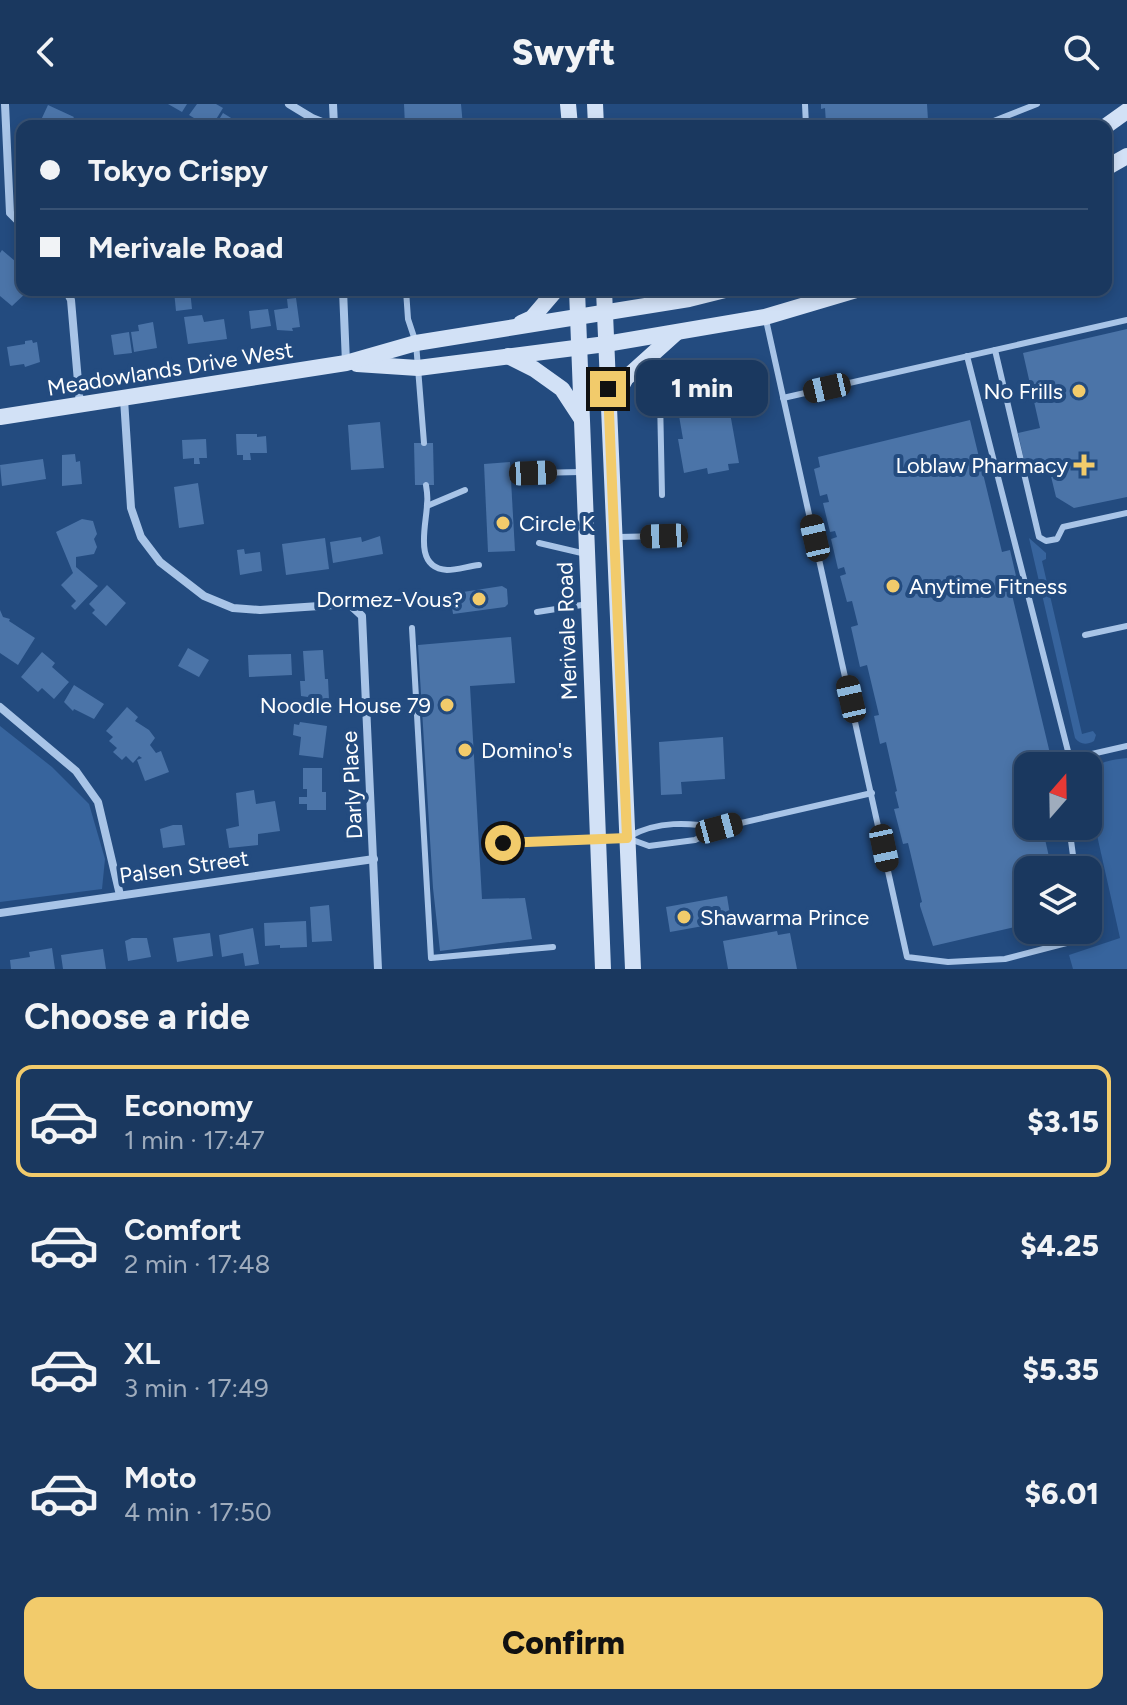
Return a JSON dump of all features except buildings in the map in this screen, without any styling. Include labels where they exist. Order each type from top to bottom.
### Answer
[{"type":"main road","points":[[516,325],[532,318],[551,296]]},
{"type":"main road","name":"Merivale Road","points":[[577,296],[603,969]]},
{"type":"main road","points":[[604,296],[633,969]]},
{"type":"main road","points":[[678,296],[689,299]]},
{"type":"main road","name":"Meadowlands Drive West","points":[[0,417],[346,363],[416,343],[701,296]]},
{"type":"main road","name":"Meadowlands Drive West","points":[[346,363],[418,368],[606,344],[765,317],[836,296]]},
{"type":"main road","points":[[609,409],[626,378],[678,332]]},
{"type":"main road","points":[[508,356],[562,389],[582,419]]},
{"type":"street","points":[[5,104],[10,213],[16,219]]},
{"type":"street","points":[[289,104],[317,120]]},
{"type":"street","points":[[0,213],[10,213]]},
{"type":"street","points":[[69,296],[80,405]]},
{"type":"street","points":[[343,296],[346,363]]},
{"type":"street","name":"Darly Place","points":[[124,399],[131,508],[141,537],[160,562],[204,596],[233,608],[260,610],[349,604],[362,616],[378,969]]},
{"type":"street","points":[[0,707],[76,771],[98,802],[120,895]]},
{"type":"street","name":"Palsen Street","points":[[0,913],[374,859]]},
{"type":"lane","points":[[996,120],[1037,104]]},
{"type":"lane","points":[[406,296],[408,319],[416,343],[424,443]]},
{"type":"lane","points":[[765,317],[907,957],[948,962],[1005,959],[1063,944]]},
{"type":"lane","points":[[783,398],[1127,320]]},
{"type":"lane","points":[[995,350],[1037,532],[1046,541],[1057,539],[1063,527],[1127,513]]},
{"type":"lane","points":[[967,356],[1066,752]]},
{"type":"lane","points":[[662,495],[660,398],[668,388],[743,374]]},
{"type":"lane","points":[[533,473],[584,472]]},
{"type":"lane","points":[[426,485],[423,546],[433,563],[446,570],[479,565]]},
{"type":"lane","points":[[427,506],[465,490]]},
{"type":"lane","points":[[615,538],[664,536]]},
{"type":"lane","points":[[539,543],[586,554]]},
{"type":"lane","points":[[537,612],[588,604]]},
{"type":"lane","points":[[1085,635],[1127,626]]},
{"type":"lane","points":[[412,628],[431,958],[553,947]]},
{"type":"lane","points":[[1102,753],[1127,746]]},
{"type":"lane","points":[[503,843],[627,838],[649,846],[695,840],[719,828],[872,793]]},
{"type":"lane","points":[[627,838],[649,826],[694,823],[719,828]]},
{"type":"lane","points":[[1005,959],[1006,969]]},
{"type":"shaded area","points":[[1029,538],[1046,553],[1046,559],[1042,561],[1082,734],[1093,731],[1096,735],[1094,741],[1089,743],[1081,743],[1075,738]]},
{"type":"shaded area","points":[[0,726],[52,767],[89,804],[105,859],[102,889],[0,902]]},
{"type":"shaded area","points":[[1127,758],[1127,969],[1073,969],[1069,955],[1120,938],[1098,840],[1102,840],[1102,764]]},
{"type":"place","name":"No Frills","points":[[1079,391]]},
{"type":"place","name":"Loblaw Pharmacy","points":[[1084,465]]},
{"type":"place","name":"Circle K","points":[[503,523]]},
{"type":"place","name":"Anytime Fitness","points":[[893,586]]},
{"type":"place","name":"Dormez-Vous?","points":[[479,599]]},
{"type":"place","name":"Noodle House 79","points":[[447,705]]},
{"type":"place","name":"Domino's","points":[[465,750]]},
{"type":"place","name":"Shawarma Prince","points":[[684,917]]},
{"type":"route","points":[[503,843],[627,838],[608,389]]}]
